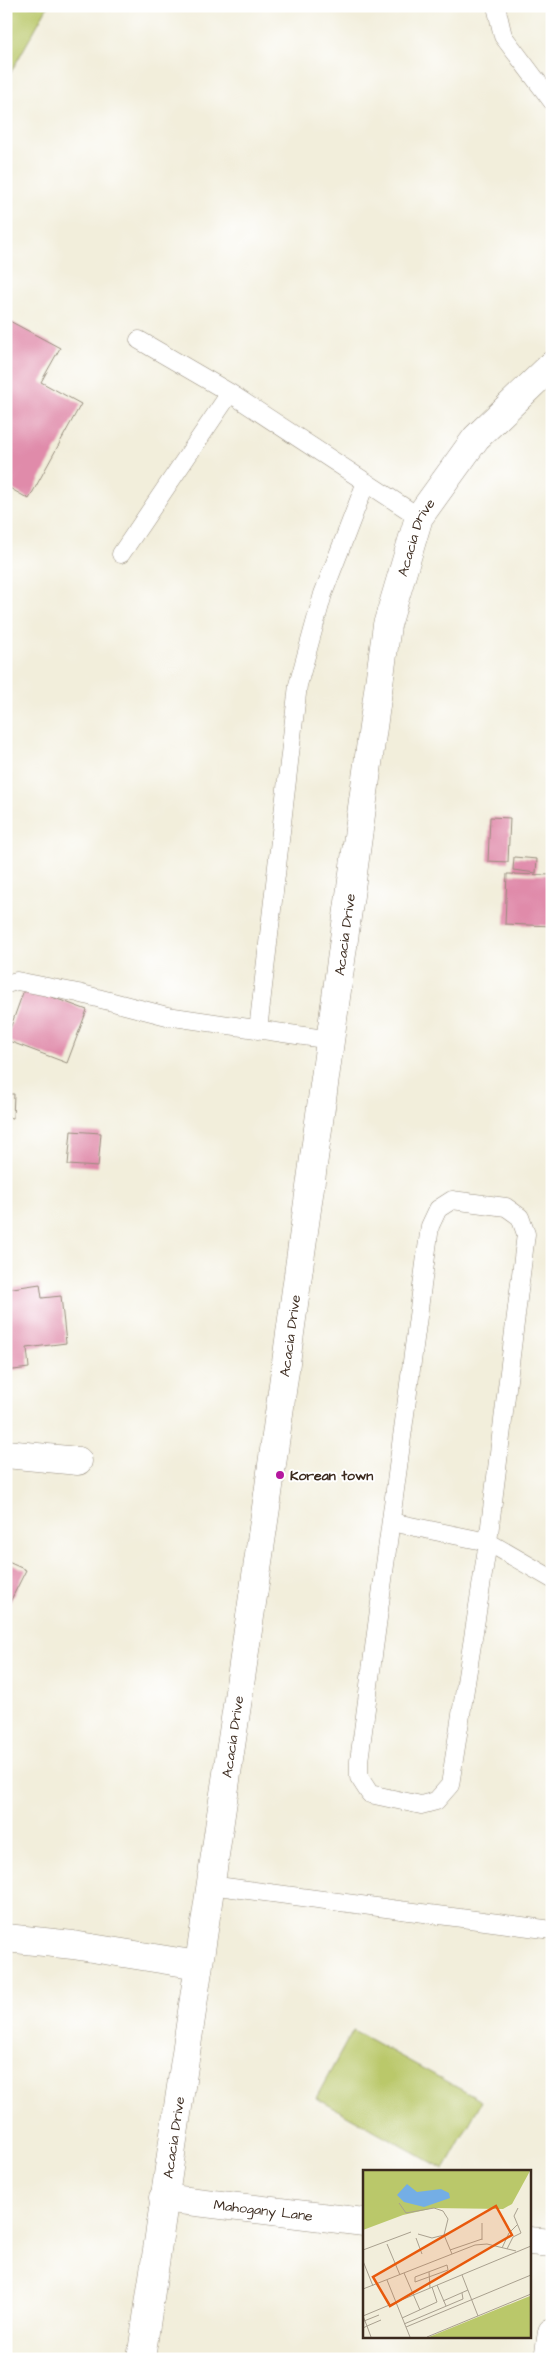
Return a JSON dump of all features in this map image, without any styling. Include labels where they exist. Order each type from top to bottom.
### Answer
[{"type":"street","name":"Acacia Drive","points":[[140,2359],[268,1494],[387,625],[419,517],[476,438],[552,365]]},
{"type":"street","points":[[6,1454],[78,1461]]},
{"type":"street","points":[[6,1938],[198,1965]]},
{"type":"street","name":"Mahogany Lane","points":[[163,2198],[363,2222]]},
{"type":"street","points":[[530,2241],[552,2243]]},
{"type":"street","points":[[548,2359],[552,2332]]},
{"type":"lane","points":[[496,6],[503,36],[551,98]]},
{"type":"lane","points":[[139,340],[230,393],[419,517]]},
{"type":"lane","points":[[121,554],[230,393]]},
{"type":"lane","points":[[258,1030],[298,685],[323,594],[366,482]]},
{"type":"lane","points":[[6,984],[17,981],[78,993],[167,1016],[331,1040]]},
{"type":"lane","points":[[452,1200],[506,1207],[520,1217],[526,1234],[488,1542],[450,1786],[436,1801],[421,1805],[370,1794],[359,1777],[359,1761],[430,1226],[438,1210],[452,1200]]},
{"type":"lane","points":[[391,1522],[488,1542],[552,1578]]},
{"type":"lane","points":[[210,1885],[552,1930]]},
{"type":"green space","points":[[6,6],[48,6],[6,81]]},
{"type":"green space","points":[[353,2030],[482,2101],[444,2169],[316,2098]]},
{"type":"building","points":[[6,319],[60,348],[41,382],[81,404],[29,499],[6,486]]},
{"type":"building","points":[[490,817],[510,818],[508,862],[488,861]]},
{"type":"building","points":[[514,857],[537,859],[536,873],[513,870]]},
{"type":"building","points":[[507,874],[552,875],[552,926],[505,924]]},
{"type":"building","points":[[25,987],[87,1010],[67,1063],[6,1040]]},
{"type":"building","points":[[6,1094],[14,1094],[13,1118],[6,1117]]},
{"type":"building","points":[[71,1131],[101,1133],[98,1167],[68,1165]]},
{"type":"building","points":[[40,1284],[42,1298],[61,1296],[66,1343],[27,1348],[29,1368],[6,1371],[6,1289]]},
{"type":"building","points":[[6,1561],[26,1570],[6,1610]]},
{"type":"place","name":"Korean town","points":[[280,1475]]}]
